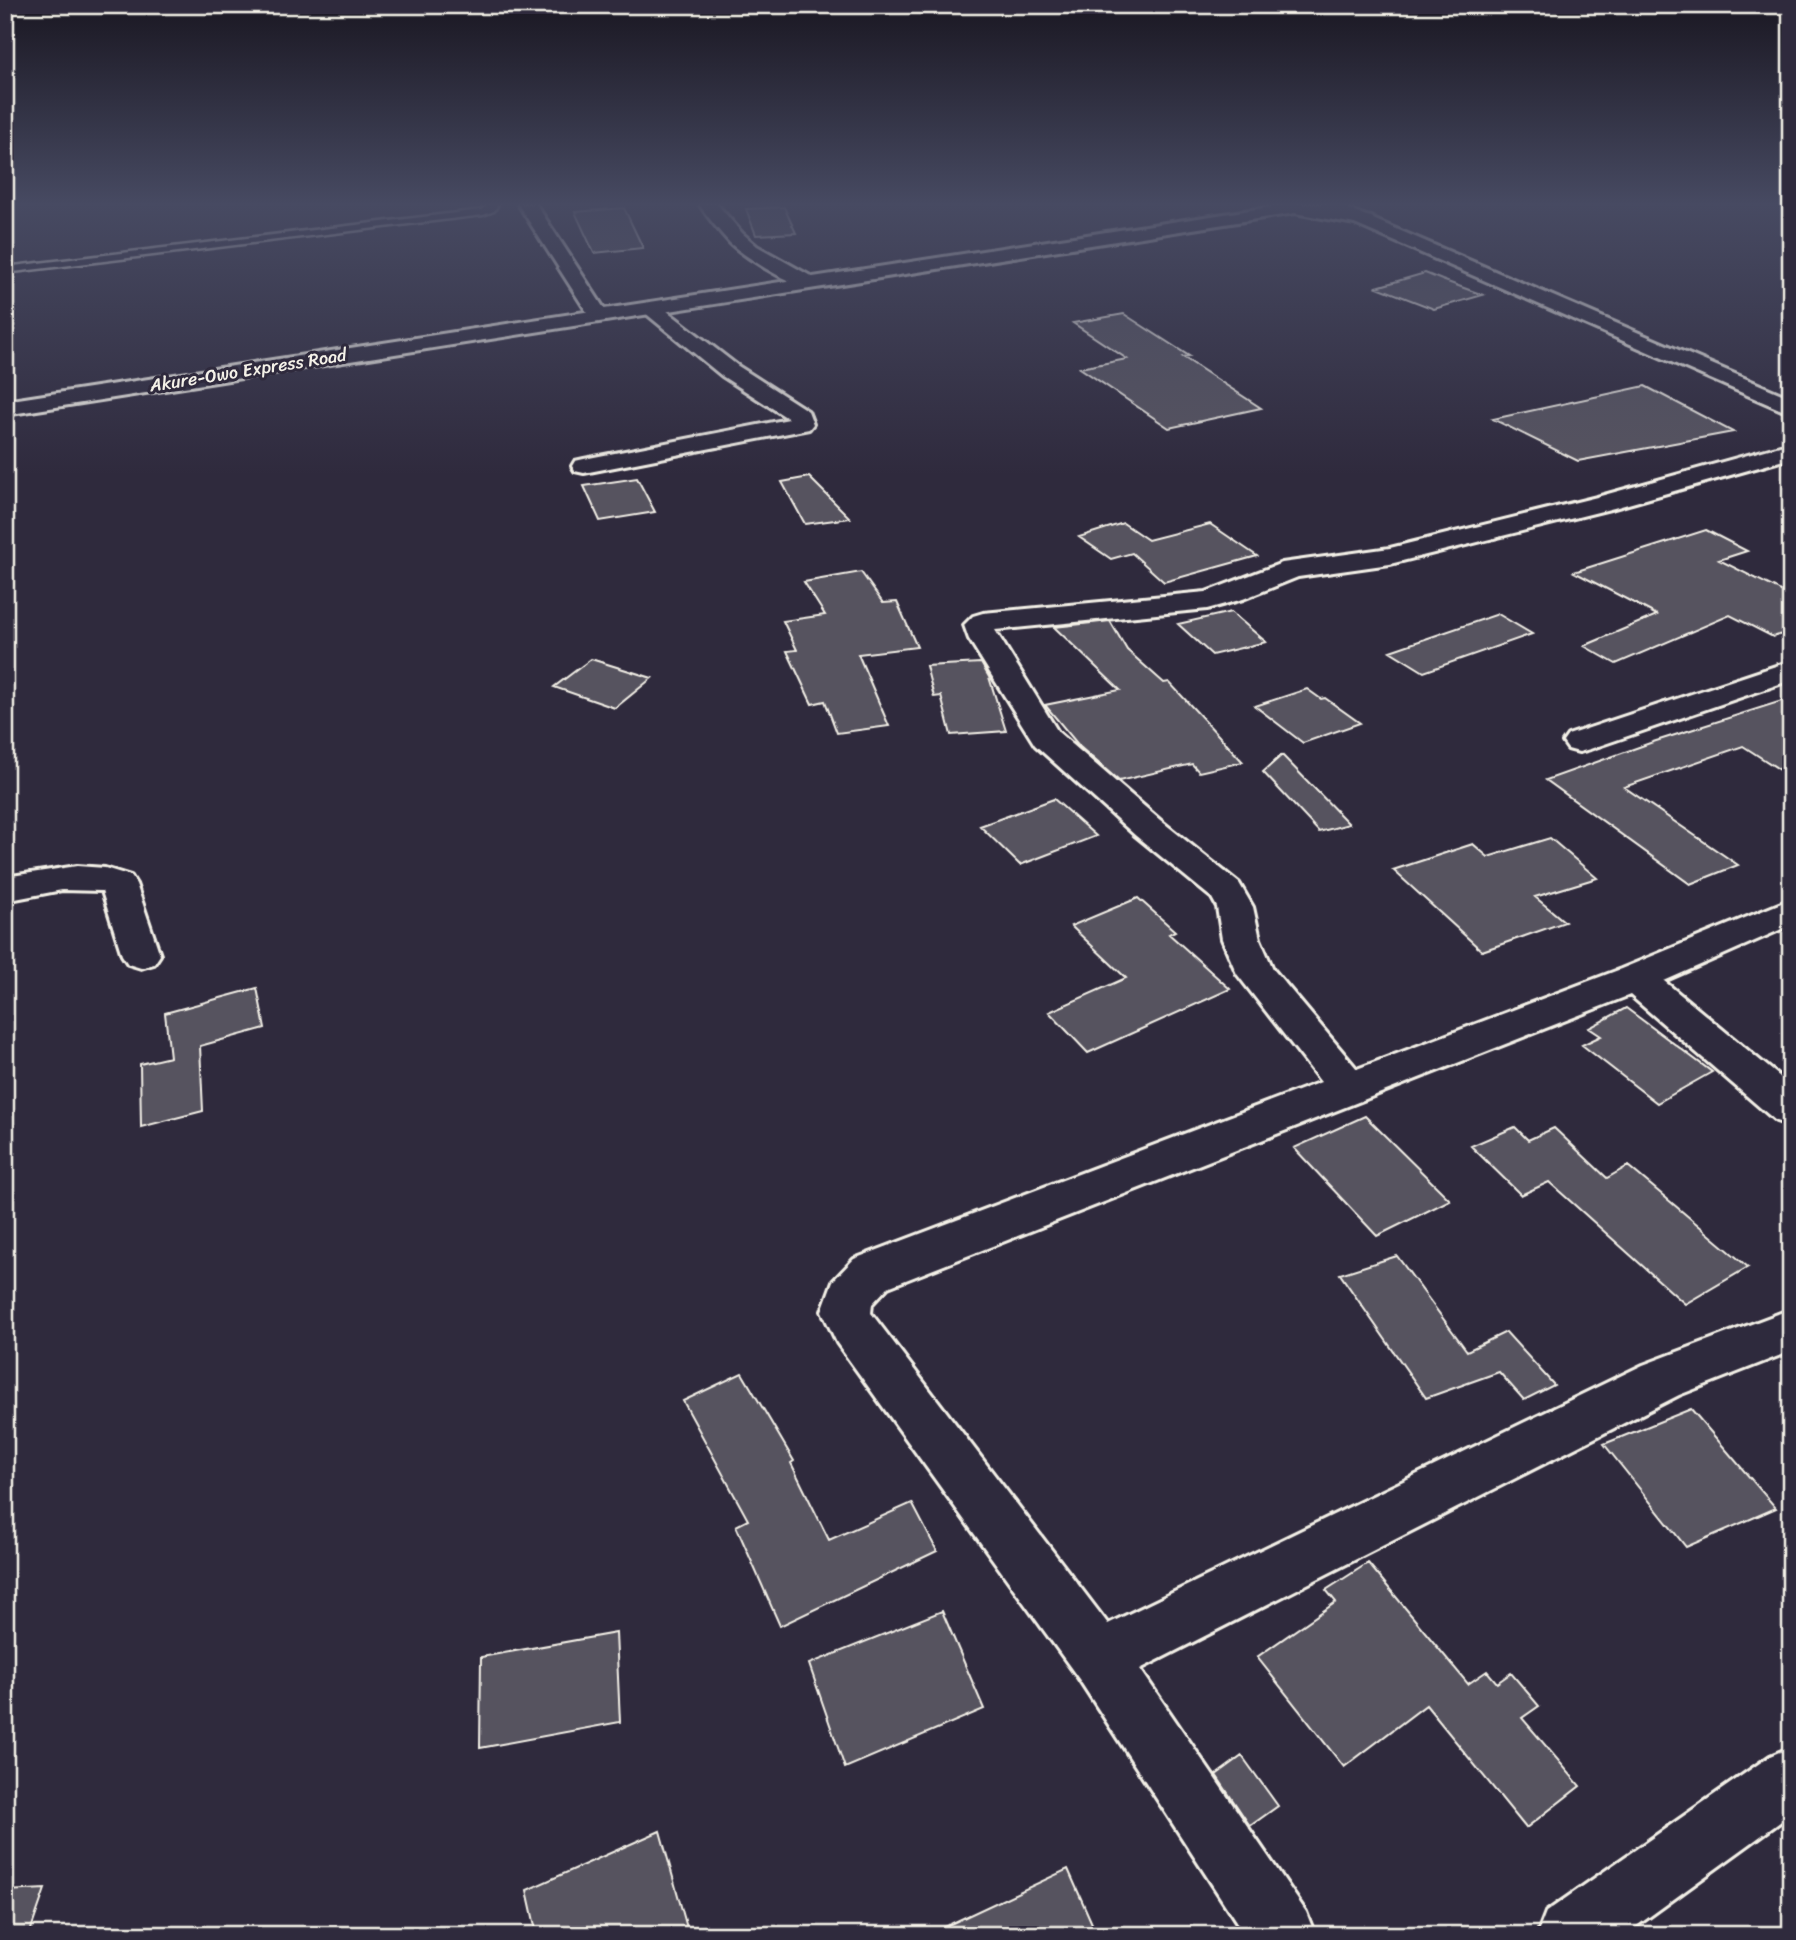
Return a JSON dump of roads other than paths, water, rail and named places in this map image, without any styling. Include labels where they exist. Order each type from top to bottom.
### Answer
[{"type":"main road","points":[[585,295],[599,316]]},
{"type":"main road","name":"Akure-Owo Express Road","points":[[5,408],[736,295]]},
{"type":"main road","points":[[1542,295],[1791,407]]},
{"type":"main road","points":[[584,466],[801,424],[800,416],[730,371],[651,308]]},
{"type":"main road","points":[[1349,1088],[1256,974],[1241,939],[1235,907],[1226,891],[1148,828],[1046,738],[984,639],[979,625],[983,622],[1207,600],[1233,593],[1292,569],[1390,556],[1605,503],[1791,450]]},
{"type":"main road","points":[[1579,742],[1791,670]]},
{"type":"main road","points":[[5,889],[75,877],[104,878],[118,884],[141,955]]},
{"type":"main road","points":[[1283,1935],[1099,1659],[854,1328],[846,1311],[850,1294],[871,1273],[1634,978],[1791,911]]},
{"type":"main road","points":[[1634,978],[1791,1110]]},
{"type":"main road","points":[[1099,1659],[1661,1380],[1791,1331]]},
{"type":"main road","points":[[1569,1935],[1791,1777]]}]
